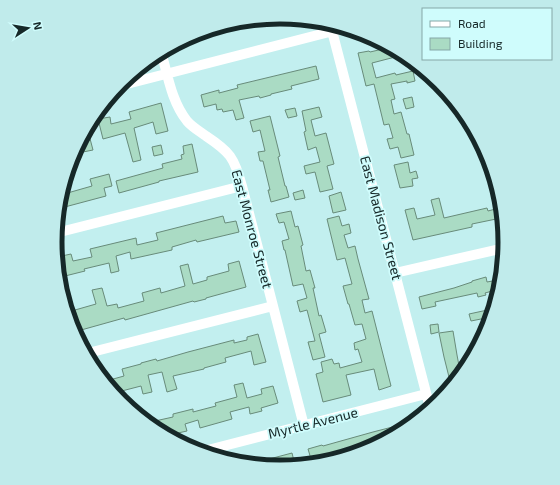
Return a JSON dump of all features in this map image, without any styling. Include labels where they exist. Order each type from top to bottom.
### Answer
[{"type":"street","points":[[130,83],[332,30]]},
{"type":"street","name":"East Madison Street","points":[[335,31],[429,403]]},
{"type":"street","name":"East Monroe Street","points":[[163,58],[174,99],[180,112],[193,128],[226,151],[236,165],[304,426]]},
{"type":"street","points":[[62,231],[242,186]]},
{"type":"street","points":[[395,273],[498,249]]},
{"type":"street","points":[[91,352],[273,306]]},
{"type":"street","name":"Myrtle Avenue","points":[[211,449],[426,394]]},
{"type":"building","points":[[382,49],[395,57],[372,63],[376,78],[395,73],[396,75],[413,71],[415,81],[391,84],[395,99],[391,100],[394,114],[401,112],[407,134],[409,134],[414,155],[401,158],[398,147],[390,149],[387,139],[393,138],[389,124],[384,125],[374,84],[366,86],[358,53]]},
{"type":"building","points":[[316,66],[319,79],[291,86],[292,89],[260,98],[259,96],[239,100],[244,118],[236,120],[233,110],[223,112],[222,109],[217,110],[216,104],[204,107],[201,95],[219,90],[219,93],[238,88],[237,85]]},
{"type":"building","points":[[412,97],[414,107],[406,109],[403,99]]},
{"type":"building","points":[[161,103],[168,131],[156,134],[153,122],[134,128],[141,160],[133,162],[125,133],[103,139],[98,120],[100,119],[110,117],[111,124],[131,119],[129,112]]},
{"type":"building","points":[[319,107],[322,117],[311,120],[315,136],[326,133],[334,164],[327,166],[333,189],[320,192],[315,172],[306,174],[304,166],[320,162],[316,147],[308,150],[304,132],[306,131],[302,111]]},
{"type":"building","points":[[295,108],[297,116],[288,118],[285,110]]},
{"type":"building","points":[[270,116],[280,156],[278,157],[289,197],[271,202],[268,190],[270,190],[263,161],[260,161],[258,152],[265,151],[260,130],[253,132],[250,121]]},
{"type":"building","points":[[89,136],[93,150],[83,152],[82,149]]},
{"type":"building","points":[[192,144],[198,172],[159,181],[119,193],[116,181],[163,168],[162,164],[182,159],[181,155],[184,154],[183,146]]},
{"type":"building","points":[[161,145],[163,154],[154,156],[152,147]]},
{"type":"building","points":[[408,162],[410,173],[416,171],[418,178],[412,179],[413,186],[400,188],[394,165]]},
{"type":"building","points":[[109,174],[112,186],[104,188],[106,196],[64,207],[68,193],[92,186],[90,179]]},
{"type":"building","points":[[303,190],[305,198],[295,200],[293,193]]},
{"type":"building","points":[[341,192],[346,210],[333,213],[329,196]]},
{"type":"building","points":[[439,198],[444,218],[487,208],[488,211],[496,209],[497,219],[472,224],[472,227],[413,240],[405,210],[414,208],[417,219],[435,215],[431,200]]},
{"type":"building","points":[[291,211],[295,227],[298,226],[303,245],[301,246],[306,271],[310,270],[315,288],[313,288],[319,316],[321,315],[326,332],[319,334],[325,357],[313,360],[308,342],[315,341],[307,310],[300,312],[297,301],[307,298],[303,284],[293,286],[282,241],[289,239],[284,222],[279,223],[276,214]]},
{"type":"building","points":[[223,216],[225,223],[236,221],[239,232],[197,242],[196,240],[172,247],[172,250],[131,259],[130,252],[116,256],[119,271],[111,273],[109,263],[84,269],[85,271],[65,276],[62,256],[71,254],[73,261],[92,257],[90,249],[136,238],[137,245],[158,240],[156,233]]},
{"type":"building","points":[[339,216],[342,226],[349,224],[351,233],[344,235],[348,248],[355,246],[369,299],[362,300],[365,313],[372,311],[391,386],[379,390],[374,369],[346,375],[351,395],[323,402],[316,374],[323,372],[321,362],[332,359],[334,364],[339,363],[340,368],[362,362],[358,349],[355,350],[354,343],[366,339],[362,324],[355,325],[348,304],[343,286],[352,284],[345,258],[337,260],[327,219]]},
{"type":"building","points":[[239,261],[246,287],[125,320],[124,318],[80,330],[78,326],[75,319],[77,318],[75,310],[96,304],[92,290],[102,288],[107,306],[117,304],[118,308],[144,301],[142,293],[160,288],[161,293],[185,286],[180,266],[188,264],[193,284],[207,280],[207,277],[229,271],[228,264]]},
{"type":"building","points":[[486,277],[487,282],[495,281],[493,291],[485,293],[486,295],[478,297],[477,293],[435,302],[436,306],[422,309],[419,297],[454,288]]},
{"type":"building","points":[[488,310],[485,318],[471,321],[469,314]]},
{"type":"building","points":[[438,324],[439,332],[431,334],[430,325]]},
{"type":"building","points":[[453,331],[459,367],[450,380],[444,357],[439,333]]},
{"type":"building","points":[[258,334],[266,362],[254,365],[251,351],[225,358],[226,362],[173,376],[177,389],[167,392],[162,372],[148,375],[152,392],[143,394],[141,386],[120,391],[110,380],[124,376],[122,369],[141,363],[156,359],[157,361],[234,340],[234,343],[247,340],[247,337]]},
{"type":"building","points":[[243,383],[247,398],[262,394],[261,389],[273,386],[278,403],[261,408],[262,411],[250,414],[249,407],[230,412],[232,419],[200,428],[198,420],[185,424],[187,431],[175,434],[155,421],[173,417],[173,414],[193,409],[193,412],[216,406],[215,403],[237,397],[234,385]]},
{"type":"building","points":[[399,425],[364,444],[337,454],[311,459],[308,449]]},
{"type":"building","points":[[292,453],[294,461],[266,461],[263,461]]}]
